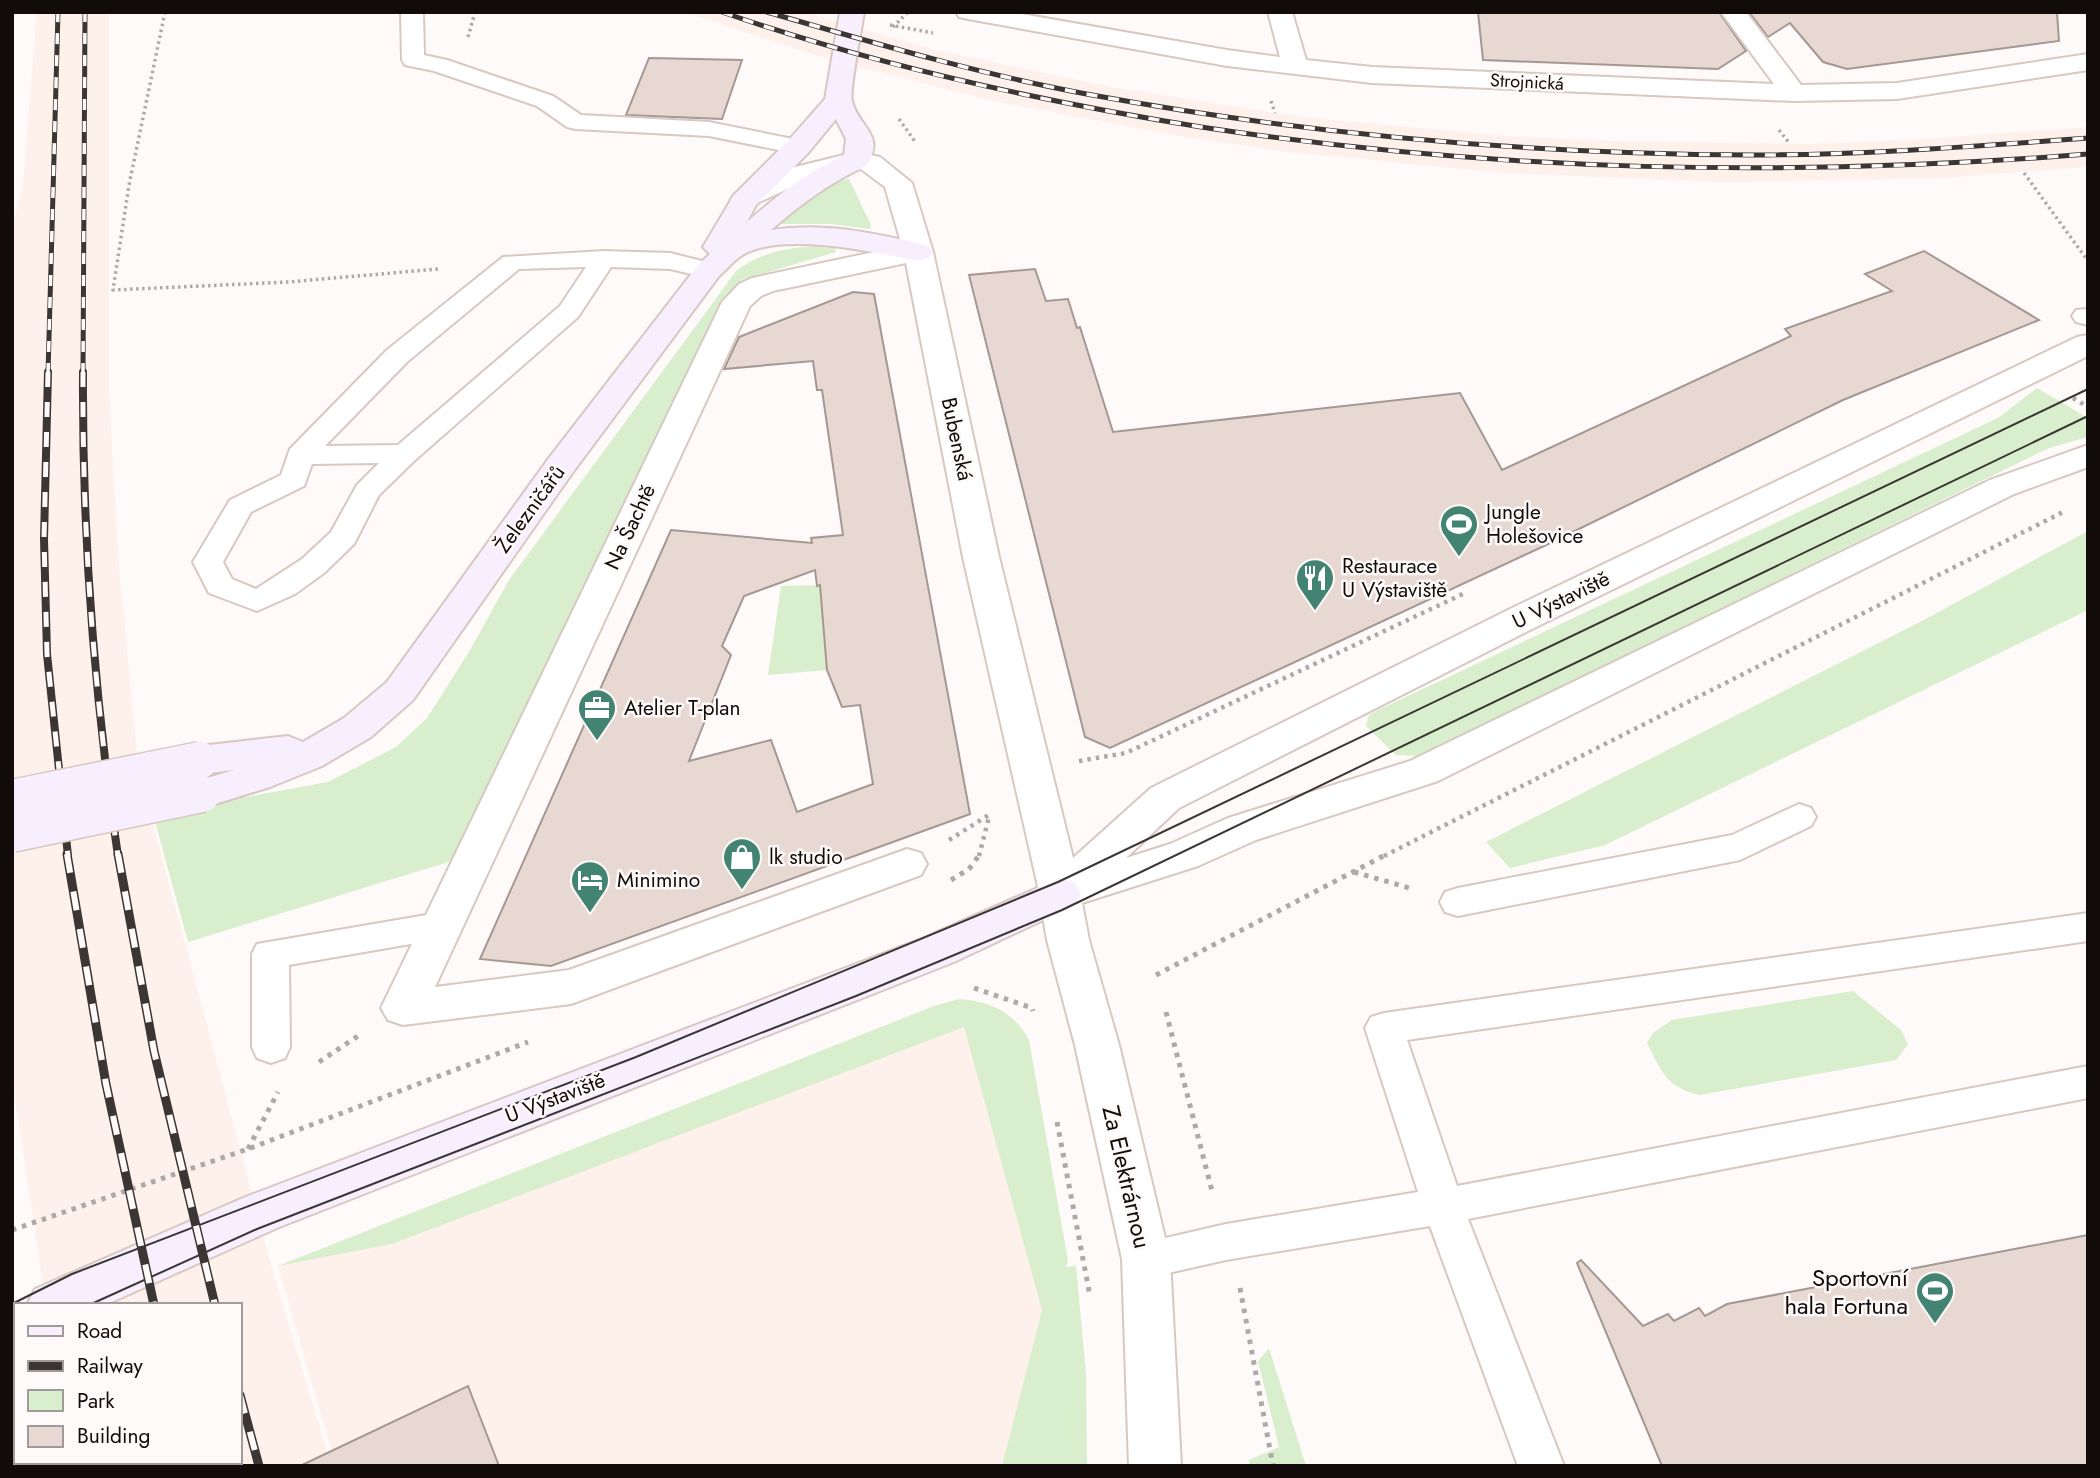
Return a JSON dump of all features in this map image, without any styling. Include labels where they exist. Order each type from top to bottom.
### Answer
[{"type":"main road","points":[[852,12],[838,100],[860,139],[856,160]]},
{"type":"main road","name":"Železničářů","points":[[720,259],[719,246],[744,201],[798,147],[838,100]]},
{"type":"main road","name":"Železničářů","points":[[12,798],[201,777],[262,777],[303,759],[385,707],[400,691],[561,465],[720,259],[794,195],[822,176],[856,160]]},
{"type":"main road","points":[[720,259],[776,237],[817,234],[918,252]]},
{"type":"main road","name":"Železničářů","points":[[12,834],[201,777]]},
{"type":"main road","name":"U Výstaviště","points":[[57,1303],[260,1213],[939,950],[1060,894]]},
{"type":"street","name":"Strojnická","points":[[968,12],[1227,58],[1372,75],[1794,93],[1897,91],[2088,62]]},
{"type":"street","points":[[1280,12],[1296,68]]},
{"type":"street","points":[[1733,12],[1794,93]]},
{"type":"street","points":[[744,201],[793,176],[856,160]]},
{"type":"street","name":"Bubenská","points":[[856,160],[870,163],[898,183],[918,252],[981,556],[1060,894]]},
{"type":"street","name":"Na Šachtě","points":[[907,864],[571,987],[403,1008],[737,302],[750,290],[770,282],[858,262],[918,252]]},
{"type":"street","name":"U Výstaviště","points":[[1060,894],[1165,798],[1533,613],[2087,326]]},
{"type":"street","name":"U Výstaviště","points":[[1060,894],[1184,856],[1242,829],[1424,771],[2002,487],[2088,455]]},
{"type":"street","name":"Za Elektrárnou","points":[[1060,894],[1068,940],[1097,1045],[1146,1259],[1155,1466]]},
{"type":"lane","points":[[412,12],[413,60],[439,65],[545,101],[575,122],[709,129],[798,147]]},
{"type":"lane","points":[[604,259],[569,311],[405,454],[367,491],[343,537],[313,566],[285,587],[257,601],[220,586],[208,562],[240,506],[294,480],[300,455],[397,356],[512,262],[604,259],[720,259]]},
{"type":"lane","points":[[300,455],[405,454]]},
{"type":"lane","points":[[1458,902],[1740,847],[1799,817]]},
{"type":"lane","points":[[271,1047],[270,954],[444,926]]},
{"type":"lane","points":[[1541,1466],[1443,1206],[1384,1028],[2088,927]]},
{"type":"lane","points":[[1146,1259],[1226,1242],[1443,1206],[2088,1082]]},
{"type":"path","points":[[165,12],[152,86],[126,192],[113,290],[288,282],[512,262]]},
{"type":"path","points":[[2024,173],[2088,261]]},
{"type":"path","points":[[1156,975],[1353,872],[2076,505]]},
{"type":"path","points":[[1353,872],[1458,902]]},
{"type":"path","points":[[974,988],[1032,1008],[1035,1017]]},
{"type":"path","points":[[1057,1119],[1090,1298]]},
{"type":"path","points":[[12,1230],[248,1149]]},
{"type":"shaded area","points":[[37,12],[109,12],[109,388],[118,555],[137,755],[146,798],[274,1276],[331,1466],[71,1466],[242,1464],[242,1303],[46,1303],[12,1077],[12,229],[23,185]]},
{"type":"shaded area","points":[[685,12],[803,12],[935,50],[1110,87],[1301,117],[1504,136],[1607,141],[1811,144],[1912,140],[2088,127],[2088,167],[1941,178],[1726,182],[1505,173],[1289,152],[1185,137],[989,100],[815,55]]},
{"type":"shaded area","points":[[964,1026],[1042,1310],[1002,1466],[336,1466],[278,1266],[392,1244]]},
{"type":"green space","points":[[849,179],[871,225],[870,229],[832,224],[778,224],[801,202],[819,190]]},
{"type":"green space","points":[[818,247],[835,248],[836,252],[741,280],[703,338],[461,858],[188,942],[153,814],[328,782],[396,747],[427,718],[469,652],[509,580],[737,270],[776,252]]},
{"type":"green space","points":[[2037,388],[2088,418],[2088,437],[2049,448],[1419,756],[1396,755],[1366,726],[1369,715],[1374,712],[1998,418]]},
{"type":"green space","points":[[2088,531],[2088,610],[1605,845],[1510,868],[1486,842],[1920,622]]},
{"type":"green space","points":[[828,585],[837,654],[826,656],[827,670],[768,675],[781,586]]},
{"type":"green space","points":[[1853,991],[1901,1030],[1908,1044],[1896,1060],[1700,1095],[1672,1083],[1661,1070],[1647,1043],[1653,1033],[1672,1020]]},
{"type":"green space","points":[[959,999],[981,1002],[1000,1010],[1016,1022],[1029,1040],[1068,1261],[1066,1267],[1076,1266],[1086,1374],[1087,1466],[1002,1466],[1042,1310],[964,1027],[392,1244],[278,1266],[934,1006]]},
{"type":"green space","points":[[1269,1348],[1306,1466],[1249,1466],[1249,1460],[1279,1447],[1258,1361]]},
{"type":"building","points":[[1478,12],[1719,12],[1746,51],[1718,69],[1483,60]]},
{"type":"building","points":[[1749,12],[2057,12],[2059,41],[1847,69],[1823,62],[1790,23],[1768,37]]},
{"type":"building","points":[[649,58],[742,60],[722,119],[626,115]]},
{"type":"building","points":[[1924,251],[2039,320],[1843,400],[1544,546],[1110,748],[1085,737],[969,275],[1035,269],[1046,301],[1068,299],[1077,328],[1080,327],[1113,432],[1460,393],[1502,470],[1791,336],[1785,329],[1892,291],[1865,274]]},
{"type":"building","points":[[853,292],[874,294],[970,814],[551,966],[480,959],[671,530],[812,543],[811,538],[843,535],[822,390],[817,390],[813,361],[724,369],[739,337]],"holes":[[[815,570],[817,586],[820,585],[827,670],[842,707],[860,705],[873,784],[797,812],[771,740],[689,761],[731,655],[722,646],[744,596]]]},
{"type":"building","name":"Sportovní hala Fortuna","points":[[2088,1235],[2088,1466],[1662,1466],[1577,1263],[1581,1260],[1643,1326],[1668,1314],[1674,1321],[1699,1308],[1705,1316],[1727,1304]]},
{"type":"building","points":[[468,1386],[499,1466],[300,1466]]},
{"type":"tram line","points":[[12,1304],[72,1274],[636,1057],[1058,882],[2088,389]]},
{"type":"tram line","points":[[93,1303],[257,1229],[856,996],[1062,910],[2088,416]]},
{"type":"railway","points":[[48,374],[58,12]]},
{"type":"railway","points":[[83,374],[85,12]]},
{"type":"railway","points":[[722,12],[899,65],[1079,106],[1201,127],[1423,154],[1534,162],[1754,168],[1976,162],[2088,154]]},
{"type":"railway","points":[[767,12],[888,47],[1051,87],[1256,121],[1421,140],[1587,151],[1795,155],[2088,138]]},
{"type":"railway","points":[[48,372],[44,539],[47,654],[68,856]]},
{"type":"railway","points":[[83,374],[91,615],[102,735],[118,856]]},
{"type":"railway","points":[[67,854],[106,1084],[154,1303]]},
{"type":"railway","points":[[118,854],[154,1051],[215,1303]]},
{"type":"railway","points":[[242,1402],[259,1466]]},
{"type":"place","name":"Jungle Holešovice","points":[[1459,558]]},
{"type":"place","name":"Restaurace U Výstaviště","points":[[1315,612]]},
{"type":"place","name":"Atelier T-plan","points":[[597,742]]},
{"type":"place","name":"lk studio","points":[[742,891]]},
{"type":"place","name":"Minimino","points":[[590,914]]},
{"type":"place","name":"Sportovní hala Fortuna","points":[[1935,1325]]}]
